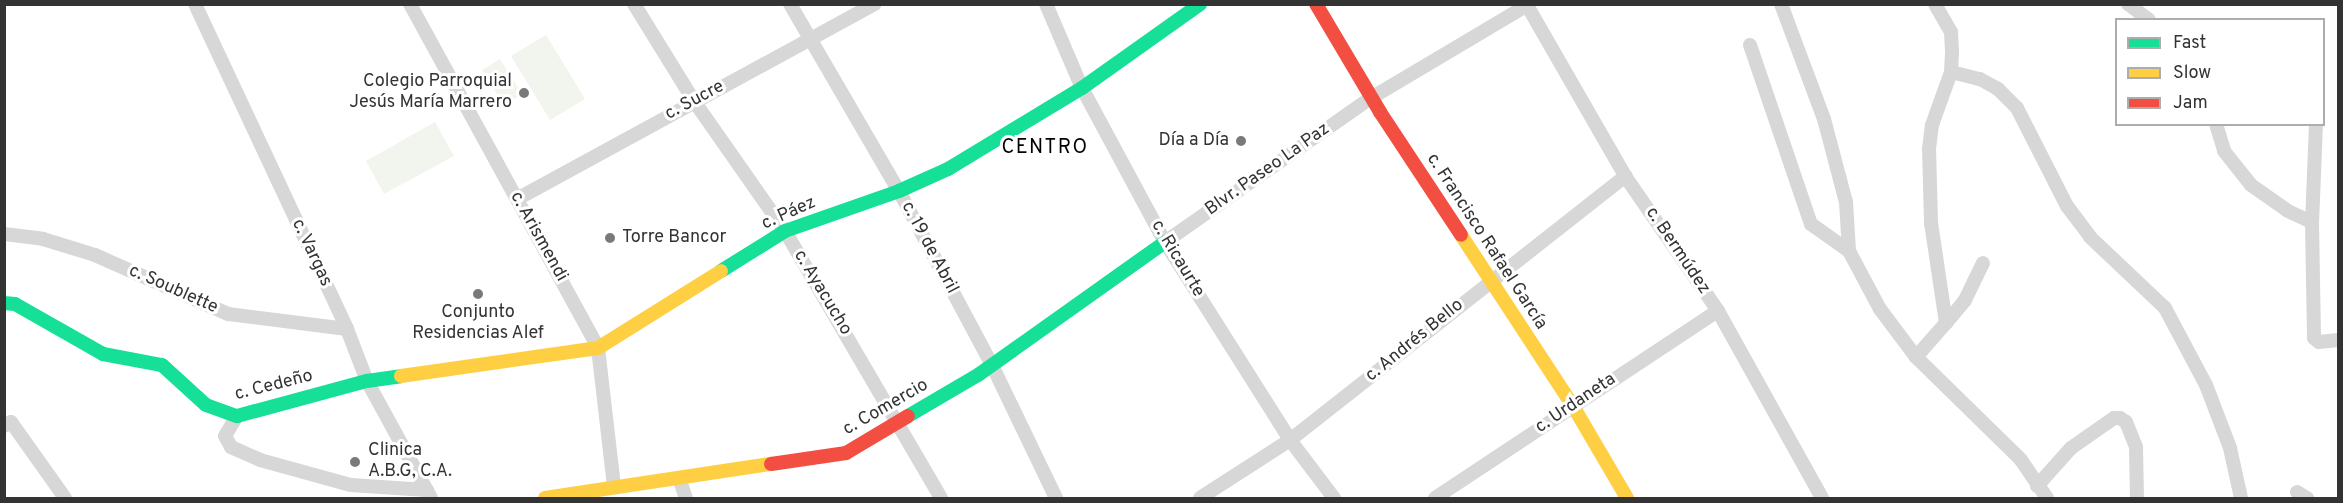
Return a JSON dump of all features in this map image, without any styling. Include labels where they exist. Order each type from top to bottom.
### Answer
[{"type":"street","name":"c. Vargas","points":[[195,4],[346,329],[367,381],[429,494]]},
{"type":"street","name":"c. Arismendi","points":[[410,4],[598,348],[614,487]]},
{"type":"street","name":"c. Ayacucho","points":[[634,4],[693,101],[785,231],[900,422],[941,498]]},
{"type":"street","name":"c. 19 de Abril","points":[[790,4],[899,191],[992,365],[1056,498]]},
{"type":"street","name":"c. Sucre","points":[[517,199],[874,4]]},
{"type":"street","name":"c. Ricaurte","points":[[1046,4],[1082,88],[1166,242],[1290,440],[1334,498]]},
{"type":"street","name":"c. Páez","points":[[367,381],[598,348],[785,231],[899,191],[948,169],[1082,88],[1200,4]]},
{"type":"street","name":"c. Francisco Rafael García","points":[[1316,4],[1371,98],[1489,283],[1573,406],[1627,498]]},
{"type":"street","points":[[1781,4],[1824,119],[1845,202],[1849,251],[1880,309],[1916,357],[2020,460],[2047,498]]},
{"type":"street","points":[[1935,4],[1951,32],[1952,72],[1932,125],[1929,149],[1931,223],[1946,323]]},
{"type":"street","points":[[2128,4],[2146,18]]},
{"type":"street","points":[[1371,98],[1528,5]]},
{"type":"street","name":"c. Bermúdez","points":[[1528,5],[1625,176],[1718,311],[1822,498]]},
{"type":"street","points":[[1750,45],[1811,224],[1849,251]]},
{"type":"street","points":[[1952,72],[1980,79],[1998,89],[2017,108],[2067,206],[2090,237],[2170,315],[2206,385],[2230,448],[2241,498]]},
{"type":"street","name":"Blvr. Paseo La Paz","points":[[1166,242],[1371,98]]},
{"type":"street","points":[[2217,126],[2224,151],[2251,185],[2288,212],[2312,222]]},
{"type":"street","points":[[2316,126],[2312,222],[2314,339],[2319,342],[2338,340]]},
{"type":"street","name":"c. Andrés Bello","points":[[1200,498],[1290,440],[1625,176]]},
{"type":"street","name":"c. Soublette","points":[[4,234],[43,239],[95,255],[228,314],[346,329]]},
{"type":"street","name":"c. Comercio","points":[[545,498],[846,453],[992,365],[1166,242]]},
{"type":"street","points":[[1916,357],[1965,300],[1983,263]]},
{"type":"street","name":"c. Cedeño","points":[[4,303],[15,304],[103,354],[162,365],[206,405],[237,416],[367,381]]},
{"type":"street","name":"c. Urdaneta","points":[[1435,498],[1718,311]]},
{"type":"street","points":[[237,416],[226,428],[225,436],[231,447],[260,460],[351,485],[429,494]]},
{"type":"street","points":[[2037,486],[2071,448],[2114,418],[2120,418],[2126,422],[2136,447],[2137,498]]},
{"type":"street","points":[[7,420],[65,498]]},
{"type":"street","points":[[679,478],[686,498]]},
{"type":"shaded area","points":[[546,35],[585,99],[550,120],[511,56]]},
{"type":"shaded area","points":[[500,59],[522,94],[504,105],[482,70]]},
{"type":"shaded area","points":[[435,122],[454,156],[384,194],[366,161]]},
{"type":"traffic: fast","points":[[721,271],[785,231],[899,191],[948,169],[1082,88],[1200,4]]},
{"type":"traffic: fast","points":[[908,416],[978,375],[1165,242]]},
{"type":"traffic: fast","points":[[4,303],[15,304],[103,354],[162,365],[206,405],[237,416],[367,381],[401,376]]},
{"type":"traffic: slow","points":[[1461,235],[1573,406],[1627,498]]},
{"type":"traffic: slow","points":[[401,376],[598,348],[721,271]]},
{"type":"traffic: slow","points":[[545,498],[771,464]]},
{"type":"traffic: jam","points":[[1316,4],[1380,112],[1461,235]]},
{"type":"traffic: jam","points":[[771,464],[846,453],[908,416]]},
{"type":"place","name":"Colegio Parroquial Jesús María Marrero","points":[[524,93]]},
{"type":"place","name":"Día a Día","points":[[1241,141]]},
{"type":"place","name":"Torre Bancor","points":[[610,238]]},
{"type":"place","name":"Conjunto Residencias Alef","points":[[478,294]]},
{"type":"place","name":"Clinica A.B.G, C.A.","points":[[355,462]]},
{"type":"district","name":"CENTRO","points":[[1045,148]]}]
